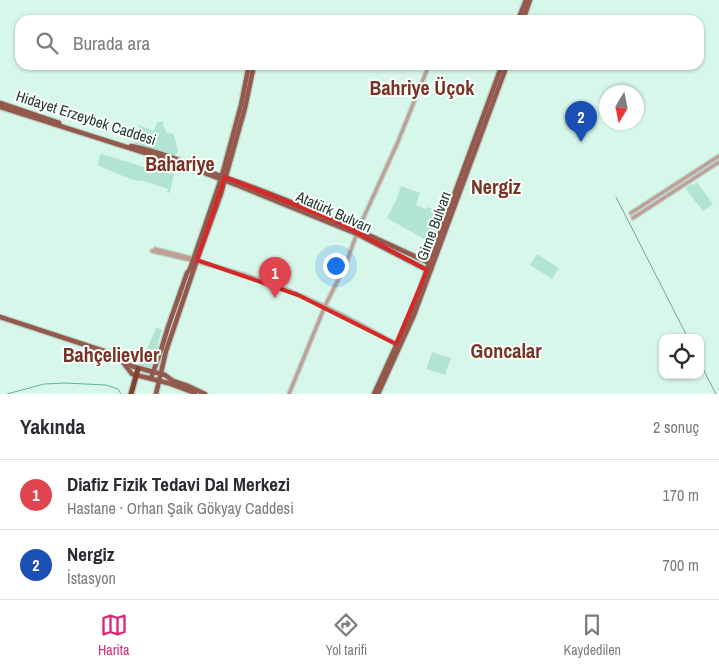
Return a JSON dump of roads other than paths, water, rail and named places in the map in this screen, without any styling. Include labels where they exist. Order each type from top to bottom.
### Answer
[{"type":"highway","points":[[131,394],[138,369]]},
{"type":"main road","points":[[520,15],[526,0]]},
{"type":"main road","points":[[525,15],[530,0]]},
{"type":"main road","points":[[223,178],[248,70]]},
{"type":"main road","points":[[155,379],[161,374],[166,351],[245,108],[253,70]]},
{"type":"main road","name":"Girne Bulvarı","points":[[429,263],[500,70]]},
{"type":"main road","name":"Girne Bulvarı","points":[[374,394],[429,270],[505,70]]},
{"type":"main road","name":"Hidayet Erzeybek Caddesi","points":[[0,105],[223,178]]},
{"type":"main road","name":"Atatürk Bulvarı","points":[[223,178],[358,232],[429,263]]},
{"type":"main road","name":"Atatürk Bulvarı","points":[[358,232],[429,270]]},
{"type":"main road","points":[[156,394],[154,372],[174,309],[195,260]]},
{"type":"main road","points":[[429,263],[429,270]]},
{"type":"main road","name":"Girne Bulvarı","points":[[378,394],[414,315],[429,270]]},
{"type":"main road","points":[[0,318],[110,353],[131,366],[161,374],[205,394]]},
{"type":"main road","points":[[0,318],[110,356],[122,362],[132,374],[155,379],[198,394]]},
{"type":"main road","points":[[388,363],[389,370]]},
{"type":"street","points":[[288,394],[325,306],[346,264],[427,70]]},
{"type":"street","points":[[631,213],[719,156]]},
{"type":"street","points":[[633,218],[719,162]]},
{"type":"street","points":[[153,250],[195,260],[274,285],[325,306],[396,344]]},
{"type":"waterway","points":[[7,394],[44,384],[65,383],[106,385],[118,389],[121,394]]},
{"type":"railway","points":[[616,197],[686,334]]},
{"type":"railway","points":[[704,371],[716,394]]},
{"type":"place","name":"Nergiz","points":[[581,142]]},
{"type":"place","name":"Diafiz Fizik Tedavi Dal Merkezi","points":[[275,298]]},
{"type":"district","name":"Bahriye Üçok","points":[[422,88]]},
{"type":"district","name":"Bahariye","points":[[180,164]]},
{"type":"district","name":"Nergiz","points":[[496,187]]},
{"type":"district","name":"Goncalar","points":[[506,351]]},
{"type":"district","name":"Bahçelievler","points":[[111,355]]}]
